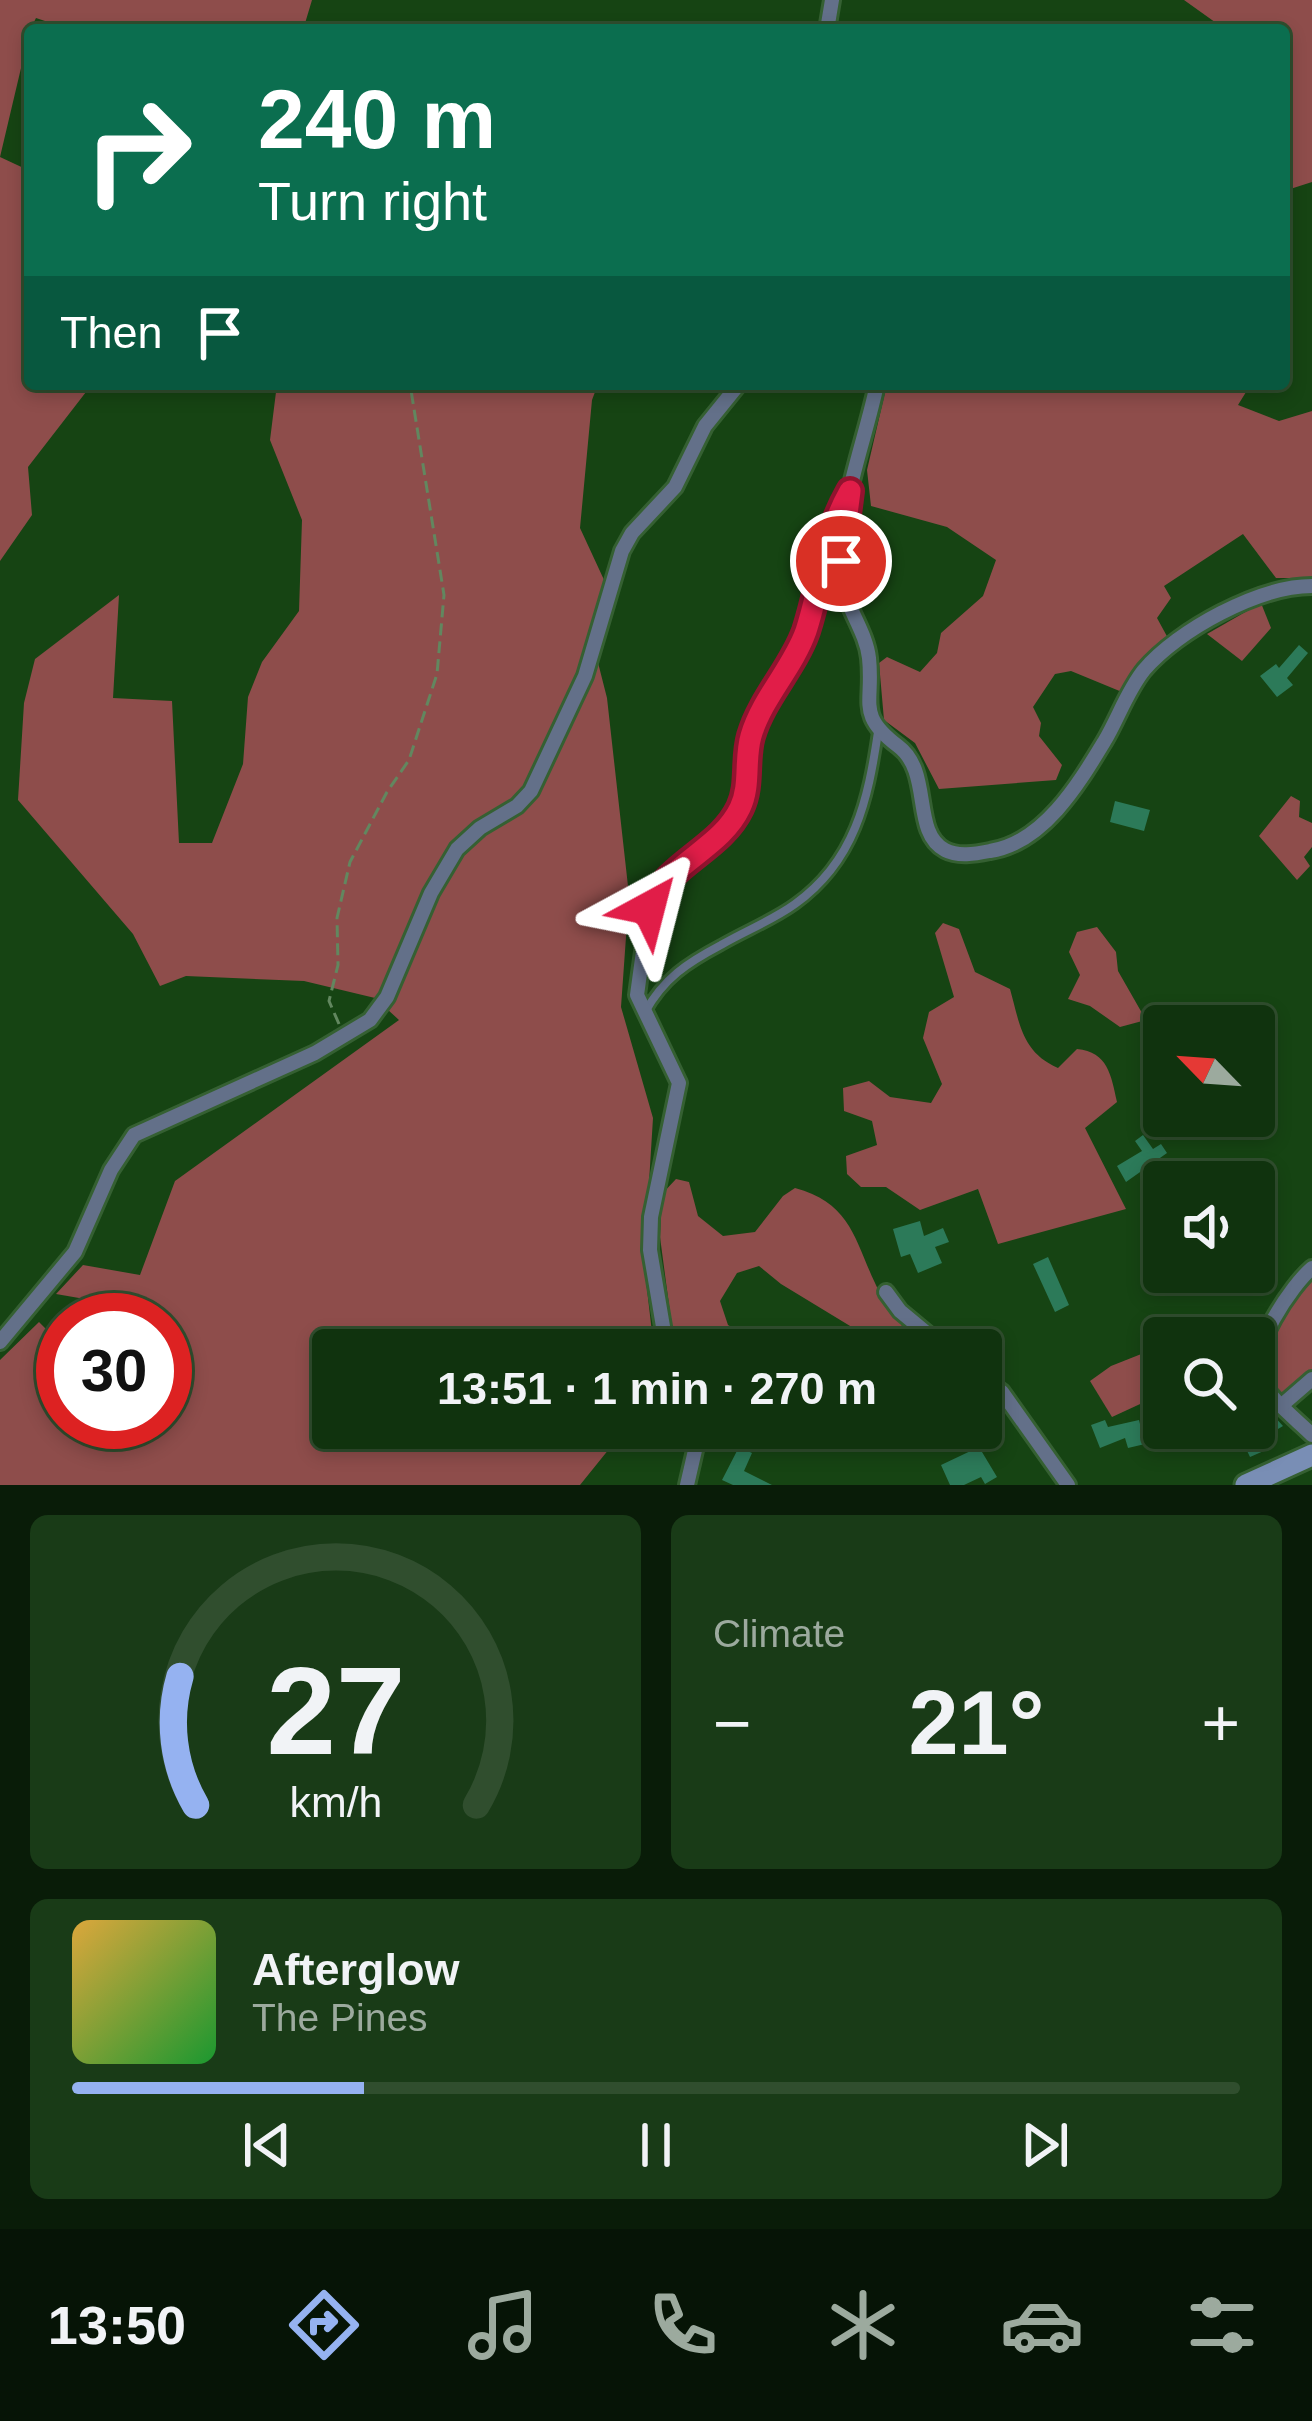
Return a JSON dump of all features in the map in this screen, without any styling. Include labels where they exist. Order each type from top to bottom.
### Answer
[{"type":"main road","points":[[1246,1485],[1312,1455]]},
{"type":"street","points":[[0,1342],[75,1252],[111,1169],[134,1135],[347,1036],[370,1020],[387,997],[431,892],[457,849],[531,791],[585,676],[622,550],[675,487],[705,426],[735,390]]},
{"type":"street","points":[[876,390],[850,491],[841,561],[843,585],[866,644],[871,717],[878,732],[915,764],[926,827],[933,841],[958,854],[1004,849],[1048,820],[1103,744],[1142,672],[1159,656],[1226,612],[1280,590],[1312,586]]},
{"type":"street","points":[[663,1329],[650,1250],[651,1217],[679,1083],[637,995],[649,908],[667,876],[727,828],[739,811],[748,779],[752,733],[805,632],[822,559],[850,491]]},
{"type":"street","points":[[1312,1268],[1271,1321],[1257,1369],[1263,1384],[1312,1435]]},
{"type":"street","points":[[886,1292],[922,1329]]},
{"type":"street","points":[[1282,1405],[1312,1379]]},
{"type":"street","points":[[1002,1391],[1068,1485]]},
{"type":"street","points":[[687,1485],[695,1449]]},
{"type":"lane","points":[[644,1013],[659,985],[680,968],[793,906],[852,842],[867,801],[878,732]]},
{"type":"path","points":[[347,1036],[329,1001],[338,965],[337,918],[350,862],[409,760],[437,674],[444,595],[411,390]]},
{"type":"shaded area","points":[[0,0],[312,0],[305,24],[54,24],[36,18],[33,24],[24,24],[24,55],[0,157]]},
{"type":"shaded area","points":[[1184,0],[1312,0],[1312,182],[1290,189],[1290,24],[1218,24]]},
{"type":"shaded area","points":[[0,157],[24,168],[24,390],[86,390],[28,467],[32,515],[0,561]]},
{"type":"shaded area","points":[[276,390],[596,390],[580,528],[611,595],[592,639],[607,698],[629,895],[621,1007],[653,1118],[644,1263],[652,1329],[312,1329],[312,1449],[609,1449],[580,1485],[0,1485],[0,1360],[36,1325],[36,1449],[192,1449],[192,1293],[57,1293],[83,1265],[140,1275],[175,1181],[399,1020],[375,998],[304,981],[186,976],[160,986],[133,934],[18,800],[24,703],[35,659],[119,595],[113,698],[172,701],[179,843],[212,843],[243,764],[248,697],[262,662],[299,611],[302,520],[270,440]]},
{"type":"shaded area","points":[[886,390],[1247,390],[1238,405],[1279,421],[1312,411],[1312,578],[1276,578],[1243,534],[1164,586],[1171,598],[1157,618],[1169,640],[1142,660],[1122,692],[1071,671],[1055,674],[1033,707],[1041,723],[1039,736],[1062,765],[1056,780],[939,789],[915,743],[884,720],[879,663],[887,657],[920,672],[937,653],[941,633],[983,596],[996,560],[947,527],[871,506],[867,470]]},
{"type":"shaded area","points":[[1261,603],[1271,628],[1242,661],[1207,634]]},
{"type":"shaded area","points":[[1291,796],[1300,801],[1299,817],[1312,823],[1312,847],[1304,857],[1310,866],[1297,880],[1259,836]]},
{"type":"shaded area","points":[[943,923],[959,929],[975,972],[1010,989],[1024,1036],[1037,1054],[1058,1068],[1077,1049],[1102,1060],[1117,1102],[1085,1128],[1126,1209],[998,1244],[978,1189],[920,1210],[886,1187],[861,1187],[847,1174],[846,1156],[877,1145],[872,1121],[844,1111],[843,1088],[869,1081],[890,1097],[931,1103],[942,1084],[923,1038],[929,1012],[954,997],[935,933]]},
{"type":"shaded area","points":[[1097,927],[1116,952],[1118,971],[1143,1021],[1120,1027],[1090,1006],[1068,999],[1080,975],[1069,952],[1077,932]]},
{"type":"shaded area","points":[[676,1179],[689,1182],[698,1216],[723,1236],[755,1232],[795,1188],[815,1195],[842,1216],[882,1297],[904,1323],[899,1329],[855,1329],[759,1266],[737,1273],[720,1301],[728,1325],[735,1329],[672,1329],[660,1237],[662,1194]]},
{"type":"shaded area","points":[[1312,1278],[1312,1371],[1280,1396],[1275,1390],[1275,1330]]},
{"type":"shaded area","points":[[1143,1353],[1143,1403],[1112,1417],[1090,1381]]},
{"type":"building","points":[[1299,645],[1308,653],[1287,678],[1293,685],[1277,697],[1260,676],[1276,664],[1279,668]]},
{"type":"building","points":[[1115,801],[1150,810],[1144,831],[1110,822]]},
{"type":"building","points":[[1143,1135],[1153,1149],[1161,1144],[1167,1153],[1156,1161],[1143,1161],[1143,1170],[1126,1182],[1117,1166],[1142,1151],[1135,1141]]},
{"type":"building","points":[[920,1221],[924,1236],[943,1228],[949,1242],[935,1247],[942,1263],[918,1273],[910,1254],[901,1257],[893,1229]]},
{"type":"building","points":[[1048,1257],[1069,1305],[1055,1312],[1033,1264]]},
{"type":"building","points":[[1105,1420],[1108,1427],[1139,1420],[1143,1444],[1128,1448],[1125,1438],[1100,1448],[1091,1425]]},
{"type":"building","points":[[738,1449],[743,1449],[752,1453],[744,1471],[772,1485],[733,1485],[722,1480]]},
{"type":"building","points":[[980,1449],[997,1477],[985,1484],[981,1477],[950,1485],[941,1465]]},
{"type":"route","points":[[649,908],[667,876],[727,828],[739,811],[748,779],[752,733],[805,632],[822,559],[850,491],[841,561]]}]
